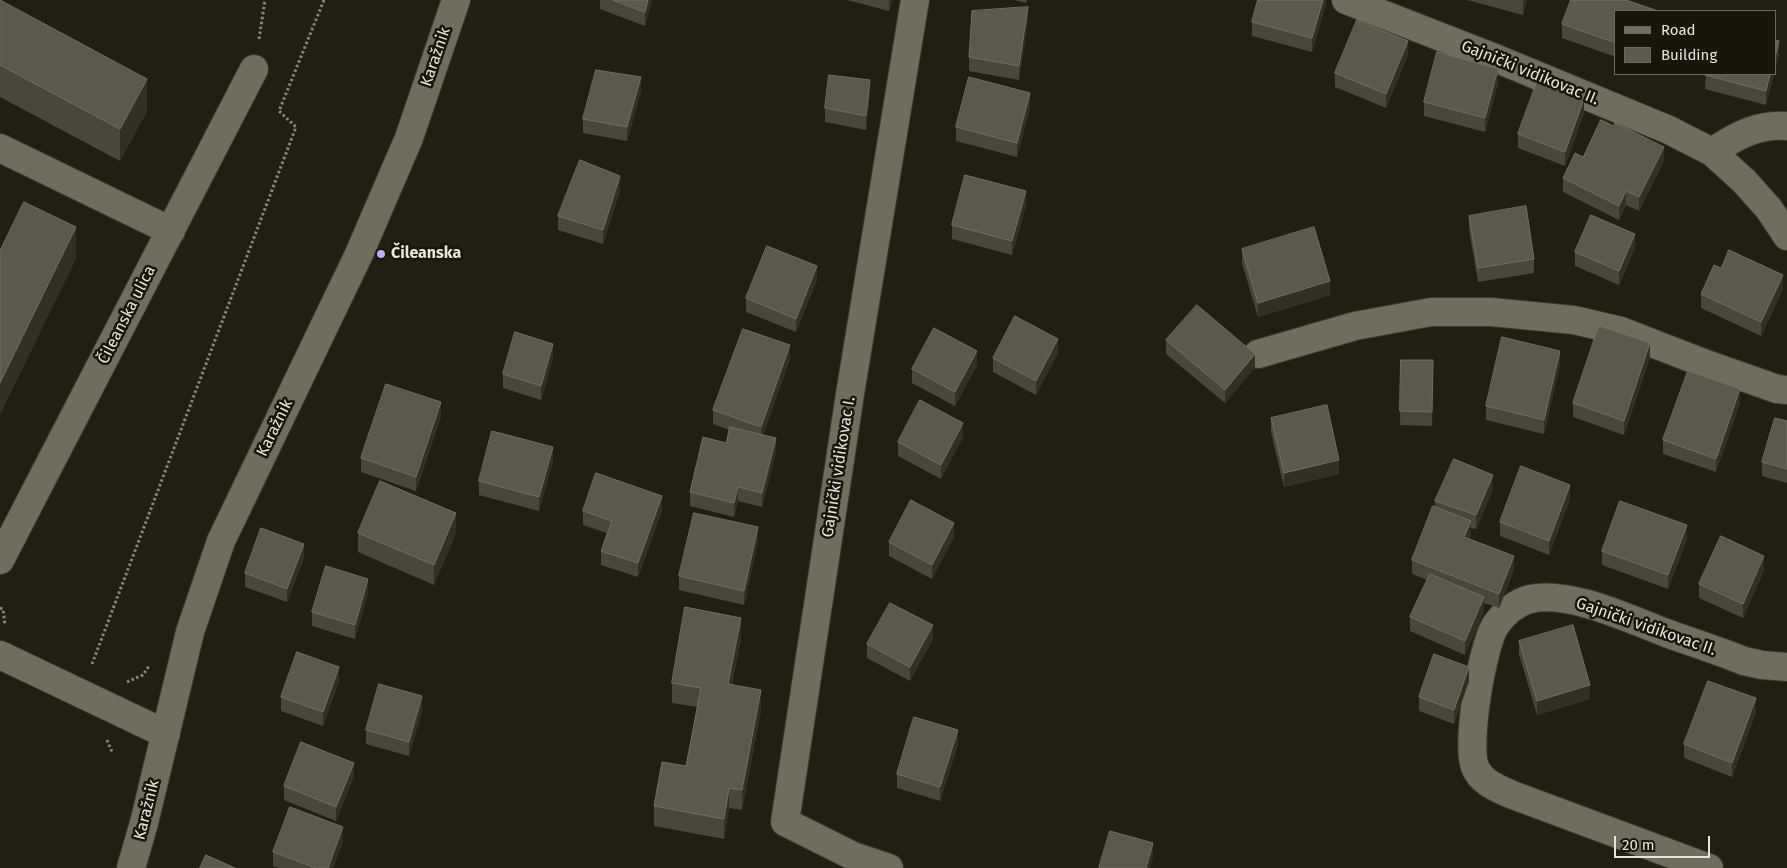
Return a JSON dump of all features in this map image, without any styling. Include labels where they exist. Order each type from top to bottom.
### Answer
[{"type":"street","name":"Karažnik","points":[[131,868],[144,823],[190,632],[221,541],[366,239],[409,138],[456,0]]},
{"type":"street","name":"Gajnički vidikovac I.","points":[[889,868],[854,856],[785,822],[850,394],[915,0]]},
{"type":"street","name":"Gajnički vidikovac II.","points":[[1346,0],[1495,58],[1670,130],[1712,152],[1744,181],[1769,209],[1787,236]]},
{"type":"street","name":"Čileanska ulica","points":[[0,560],[254,70]]},
{"type":"street","points":[[1712,152],[1735,137],[1754,129],[1787,126]]},
{"type":"street","points":[[0,148],[171,231]]},
{"type":"street","points":[[1258,354],[1355,326],[1431,312],[1491,312],[1574,320],[1622,331],[1715,367],[1777,389],[1787,390]]},
{"type":"street","name":"Gajnički vidikovac II.","points":[[1709,868],[1510,794],[1492,786],[1480,776],[1472,756],[1472,742],[1476,703],[1488,640],[1496,625],[1516,604],[1532,599],[1554,598],[1574,601],[1602,609],[1744,661],[1787,667]]},
{"type":"street","points":[[0,655],[166,734]]},
{"type":"path","points":[[254,70],[265,0]]},
{"type":"path","points":[[90,670],[296,126],[279,111],[324,0]]},
{"type":"building","points":[[0,0],[147,79],[120,129],[0,65]]},
{"type":"building","points":[[613,0],[648,0],[645,12]]},
{"type":"building","points":[[1258,0],[1323,0],[1312,38],[1252,22]]},
{"type":"building","points":[[1571,0],[1626,0],[1655,10],[1614,10],[1614,42],[1562,24]]},
{"type":"building","points":[[1028,7],[1019,66],[969,57],[972,11]]},
{"type":"building","points":[[1357,20],[1408,41],[1386,94],[1335,73]]},
{"type":"building","points":[[1437,52],[1498,69],[1485,118],[1424,102]]},
{"type":"building","points":[[596,70],[641,77],[627,127],[583,119]]},
{"type":"building","points":[[829,75],[870,80],[866,116],[825,108]]},
{"type":"building","points":[[1705,75],[1770,75],[1766,91]]},
{"type":"building","points":[[969,77],[1030,93],[1017,143],[956,127]]},
{"type":"building","points":[[1537,82],[1584,99],[1565,152],[1518,134]]},
{"type":"building","points":[[1601,120],[1614,126],[1615,123],[1664,147],[1639,197],[1626,191],[1619,206],[1563,178],[1575,153],[1583,157]]},
{"type":"building","points":[[580,160],[620,176],[603,230],[558,216]]},
{"type":"building","points":[[965,175],[1026,191],[1012,241],[952,225]]},
{"type":"building","points":[[24,202],[76,227],[0,383],[0,251]]},
{"type":"building","points":[[1526,206],[1534,259],[1478,268],[1469,216]]},
{"type":"building","points":[[1591,215],[1635,234],[1619,271],[1575,252]]},
{"type":"building","points":[[1314,227],[1330,281],[1258,303],[1242,249]]},
{"type":"building","points":[[767,246],[817,266],[796,319],[746,298]]},
{"type":"building","points":[[1729,250],[1783,275],[1761,322],[1701,294],[1714,265],[1721,268]]},
{"type":"building","points":[[1197,305],[1255,354],[1225,390],[1166,340]]},
{"type":"building","points":[[1015,316],[1058,339],[1036,381],[993,358]]},
{"type":"building","points":[[1599,326],[1650,343],[1624,421],[1573,403]]},
{"type":"building","points":[[934,328],[977,351],[955,392],[912,369]]},
{"type":"building","points":[[743,329],[790,345],[761,427],[713,410]]},
{"type":"building","points":[[515,332],[553,344],[541,386],[503,374]]},
{"type":"building","points":[[1502,337],[1560,351],[1544,420],[1486,406]]},
{"type":"building","points":[[1401,360],[1433,360],[1432,412],[1400,411]]},
{"type":"building","points":[[1688,371],[1740,389],[1716,459],[1663,440]]},
{"type":"building","points":[[386,384],[441,402],[416,477],[361,458]]},
{"type":"building","points":[[920,400],[963,423],[941,465],[898,442]]},
{"type":"building","points":[[1327,405],[1339,460],[1284,473],[1271,418]]},
{"type":"building","points":[[1775,418],[1787,421],[1787,469],[1762,462]]},
{"type":"building","points":[[730,427],[776,438],[762,493],[738,487],[734,503],[690,492],[703,437],[726,443]]},
{"type":"building","points":[[492,431],[553,447],[539,497],[479,481]]},
{"type":"building","points":[[1454,459],[1493,475],[1476,515],[1435,501]]},
{"type":"building","points":[[1521,466],[1570,485],[1549,541],[1500,522]]},
{"type":"building","points":[[596,473],[662,496],[638,563],[601,551],[612,521],[583,511]]},
{"type":"building","points":[[380,481],[456,513],[434,565],[358,533]]},
{"type":"building","points":[[911,500],[954,523],[932,565],[889,542]]},
{"type":"building","points":[[1620,501],[1687,525],[1668,575],[1602,551]]},
{"type":"building","points":[[1433,506],[1471,521],[1464,537],[1514,556],[1499,594],[1412,560]]},
{"type":"building","points":[[694,513],[758,527],[744,591],[679,576]]},
{"type":"building","points":[[261,528],[304,544],[287,589],[245,573]]},
{"type":"building","points":[[1721,536],[1764,556],[1743,604],[1699,584]]},
{"type":"building","points":[[326,566],[368,579],[355,625],[312,612]]},
{"type":"building","points":[[1430,574],[1484,597],[1465,641],[1410,617]]},
{"type":"building","points":[[890,603],[933,625],[910,667],[867,644]]},
{"type":"building","points":[[685,607],[741,618],[728,684],[761,690],[742,790],[729,788],[724,819],[654,806],[662,762],[686,766],[701,688],[672,683]]},
{"type":"building","points":[[1573,625],[1590,685],[1537,701],[1519,641]]},
{"type":"building","points":[[297,652],[339,667],[323,712],[281,697]]},
{"type":"building","points":[[1434,654],[1469,667],[1454,710],[1419,697]]},
{"type":"building","points":[[1708,681],[1756,698],[1732,763],[1684,744]]},
{"type":"building","points":[[379,684],[422,696],[409,742],[366,730]]},
{"type":"building","points":[[914,717],[958,730],[940,787],[897,774]]},
{"type":"building","points":[[301,742],[354,763],[336,807],[284,786]]},
{"type":"building","points":[[290,807],[343,827],[328,868],[316,868],[273,852]]},
{"type":"building","points":[[1110,831],[1153,843],[1146,868],[1099,868]]},
{"type":"building","points":[[206,855],[235,868],[200,868]]},
{"type":"place","name":"Čileanska","points":[[381,254]]}]
